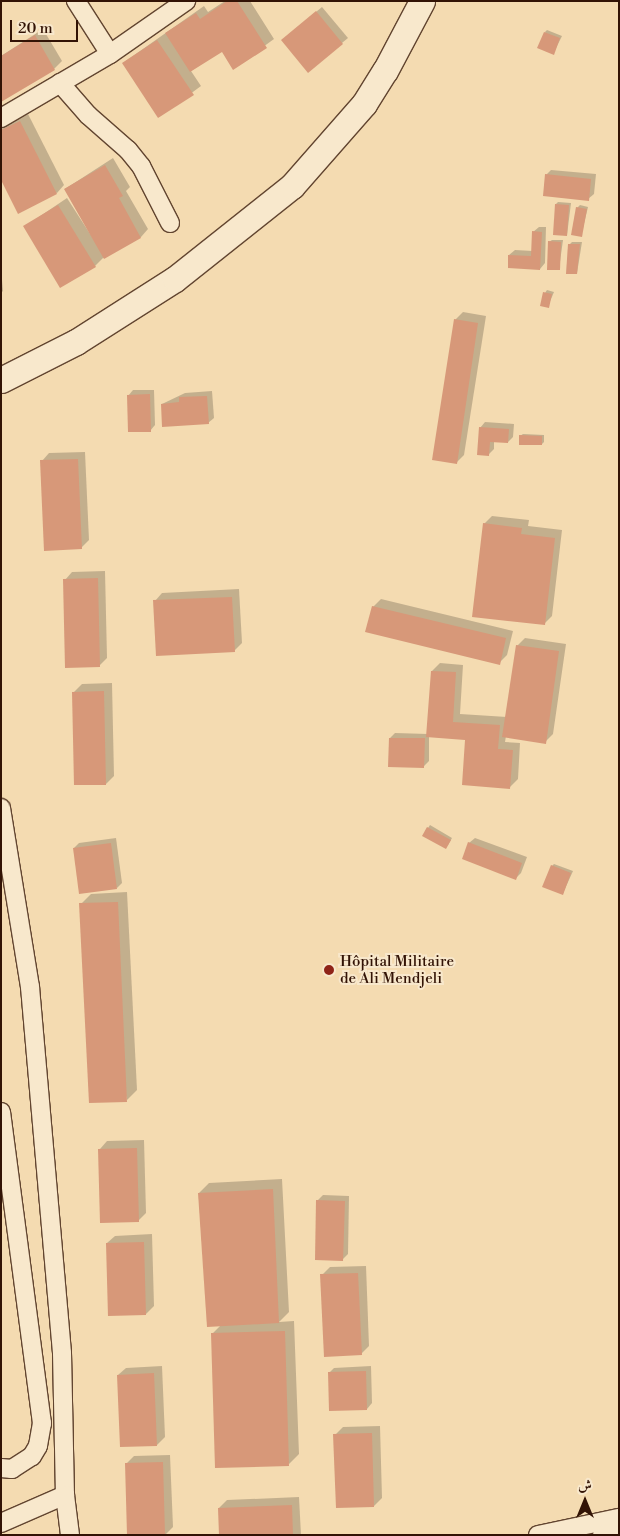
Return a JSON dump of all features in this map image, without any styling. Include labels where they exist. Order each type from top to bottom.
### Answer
[{"type":"main road","points":[[1,380],[76,342],[175,279],[292,186],[364,104],[390,63],[422,1]]},
{"type":"street","points":[[76,1],[110,54]]},
{"type":"street","points":[[1,118],[110,54],[186,1]]},
{"type":"street","points":[[60,83],[88,115],[128,150],[141,166],[170,223]]},
{"type":"street","points":[[1,808],[30,988],[62,1353],[66,1495],[70,1535]]},
{"type":"street","points":[[1,1112],[42,1423],[38,1446],[32,1456],[12,1469],[1,1468]]},
{"type":"street","points":[[1,1523],[66,1495]]},
{"type":"street","points":[[538,1535],[619,1518]]},
{"type":"street","points":[[602,1535],[619,1528]]},
{"type":"building","points":[[227,1],[237,1],[267,48],[233,70],[222,52],[190,72],[165,33],[196,13],[200,19]]},
{"type":"building","points":[[316,11],[343,44],[308,73],[281,40]]},
{"type":"building","points":[[544,32],[560,38],[554,55],[537,48]]},
{"type":"building","points":[[35,35],[55,70],[1,102],[1,56]]},
{"type":"building","points":[[157,40],[194,95],[158,118],[122,63]]},
{"type":"building","points":[[20,121],[57,194],[18,214],[1,180],[1,130]]},
{"type":"building","points":[[105,165],[123,196],[119,198],[141,238],[104,259],[64,189]]},
{"type":"building","points":[[545,174],[591,179],[589,201],[543,196]]},
{"type":"building","points":[[555,204],[569,205],[567,236],[553,235]]},
{"type":"building","points":[[58,205],[96,267],[60,288],[23,226]]},
{"type":"building","points":[[576,207],[587,209],[582,237],[571,235]]},
{"type":"building","points":[[532,231],[542,232],[540,270],[508,268],[508,255],[531,256]]},
{"type":"building","points":[[548,241],[561,242],[560,270],[547,270]]},
{"type":"building","points":[[568,244],[580,244],[577,274],[566,274]]},
{"type":"building","points":[[543,292],[552,294],[549,308],[540,306]]},
{"type":"building","points":[[454,319],[478,323],[457,464],[432,460]]},
{"type":"building","points":[[150,394],[151,432],[128,432],[127,395]]},
{"type":"building","points":[[207,396],[209,424],[162,427],[161,404],[179,402],[179,397]]},
{"type":"building","points":[[479,427],[509,429],[508,443],[490,442],[489,456],[477,455]]},
{"type":"building","points":[[519,435],[542,436],[542,445],[519,445]]},
{"type":"building","points":[[78,459],[82,549],[44,551],[40,460]]},
{"type":"building","points":[[483,523],[522,528],[521,534],[555,538],[545,625],[472,617]]},
{"type":"building","points":[[98,578],[100,667],[65,668],[63,579]]},
{"type":"building","points":[[232,597],[235,652],[156,656],[153,600]]},
{"type":"building","points":[[372,606],[506,638],[500,665],[365,632]]},
{"type":"building","points":[[516,645],[559,651],[546,744],[502,737]]},
{"type":"building","points":[[431,671],[456,672],[453,722],[500,725],[498,749],[513,750],[510,789],[462,785],[465,740],[426,737]]},
{"type":"building","points":[[104,691],[106,785],[74,785],[72,692]]},
{"type":"building","points":[[389,738],[425,738],[424,768],[388,767]]},
{"type":"building","points":[[427,827],[451,840],[446,849],[422,836]]},
{"type":"building","points":[[468,842],[522,863],[516,880],[462,859]]},
{"type":"building","points":[[111,843],[117,889],[79,894],[73,848]]},
{"type":"building","points":[[551,865],[571,873],[563,895],[542,887]]},
{"type":"building","points":[[118,902],[127,1102],[89,1103],[79,903]]},
{"type":"building","points":[[137,1148],[139,1222],[100,1223],[98,1149]]},
{"type":"building","points":[[273,1189],[279,1323],[207,1327],[198,1193]]},
{"type":"building","points":[[316,1200],[345,1201],[343,1261],[315,1260]]},
{"type":"building","points":[[144,1242],[146,1315],[108,1316],[106,1243]]},
{"type":"building","points":[[358,1273],[362,1355],[324,1357],[320,1274]]},
{"type":"building","points":[[285,1331],[289,1466],[215,1468],[211,1333]]},
{"type":"building","points":[[366,1371],[367,1410],[329,1411],[328,1372]]},
{"type":"building","points":[[154,1373],[157,1446],[120,1447],[117,1375]]},
{"type":"building","points":[[372,1433],[374,1507],[336,1508],[333,1434]]},
{"type":"building","points":[[163,1462],[165,1535],[127,1535],[125,1463]]},
{"type":"building","points":[[292,1505],[293,1535],[219,1535],[218,1508]]},
{"type":"place","name":"Hôpital Militaire de Ali Mendjeli","points":[[329,970]]}]
